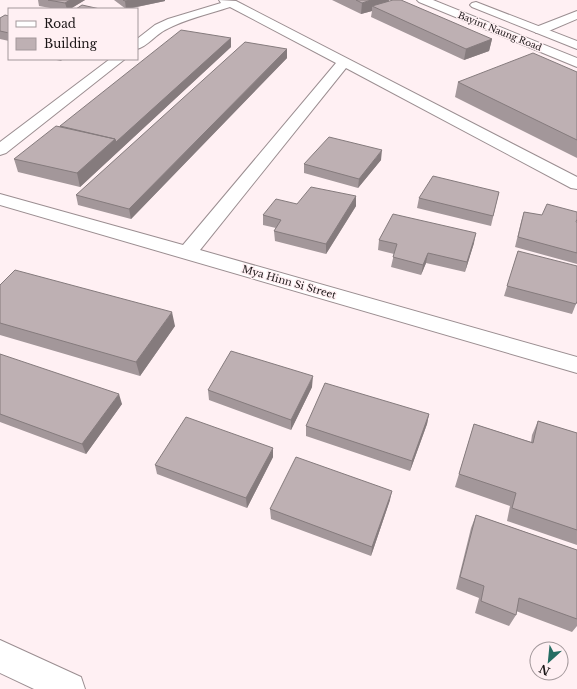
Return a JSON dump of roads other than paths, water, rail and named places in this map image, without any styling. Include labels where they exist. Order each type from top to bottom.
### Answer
[{"type":"street","name":"Bayint Naung Road","points":[[423,0],[577,62]]},
{"type":"street","name":"Bayint Naung Road","points":[[462,0],[577,44]]},
{"type":"street","points":[[138,44],[159,28],[228,2],[577,184]]},
{"type":"street","points":[[540,30],[577,15]]},
{"type":"street","points":[[0,150],[117,60]]},
{"type":"street","points":[[187,253],[344,62]]},
{"type":"street","name":"Mya Hinn Si Street","points":[[0,199],[577,365]]},
{"type":"street","points":[[0,656],[69,689]]}]
